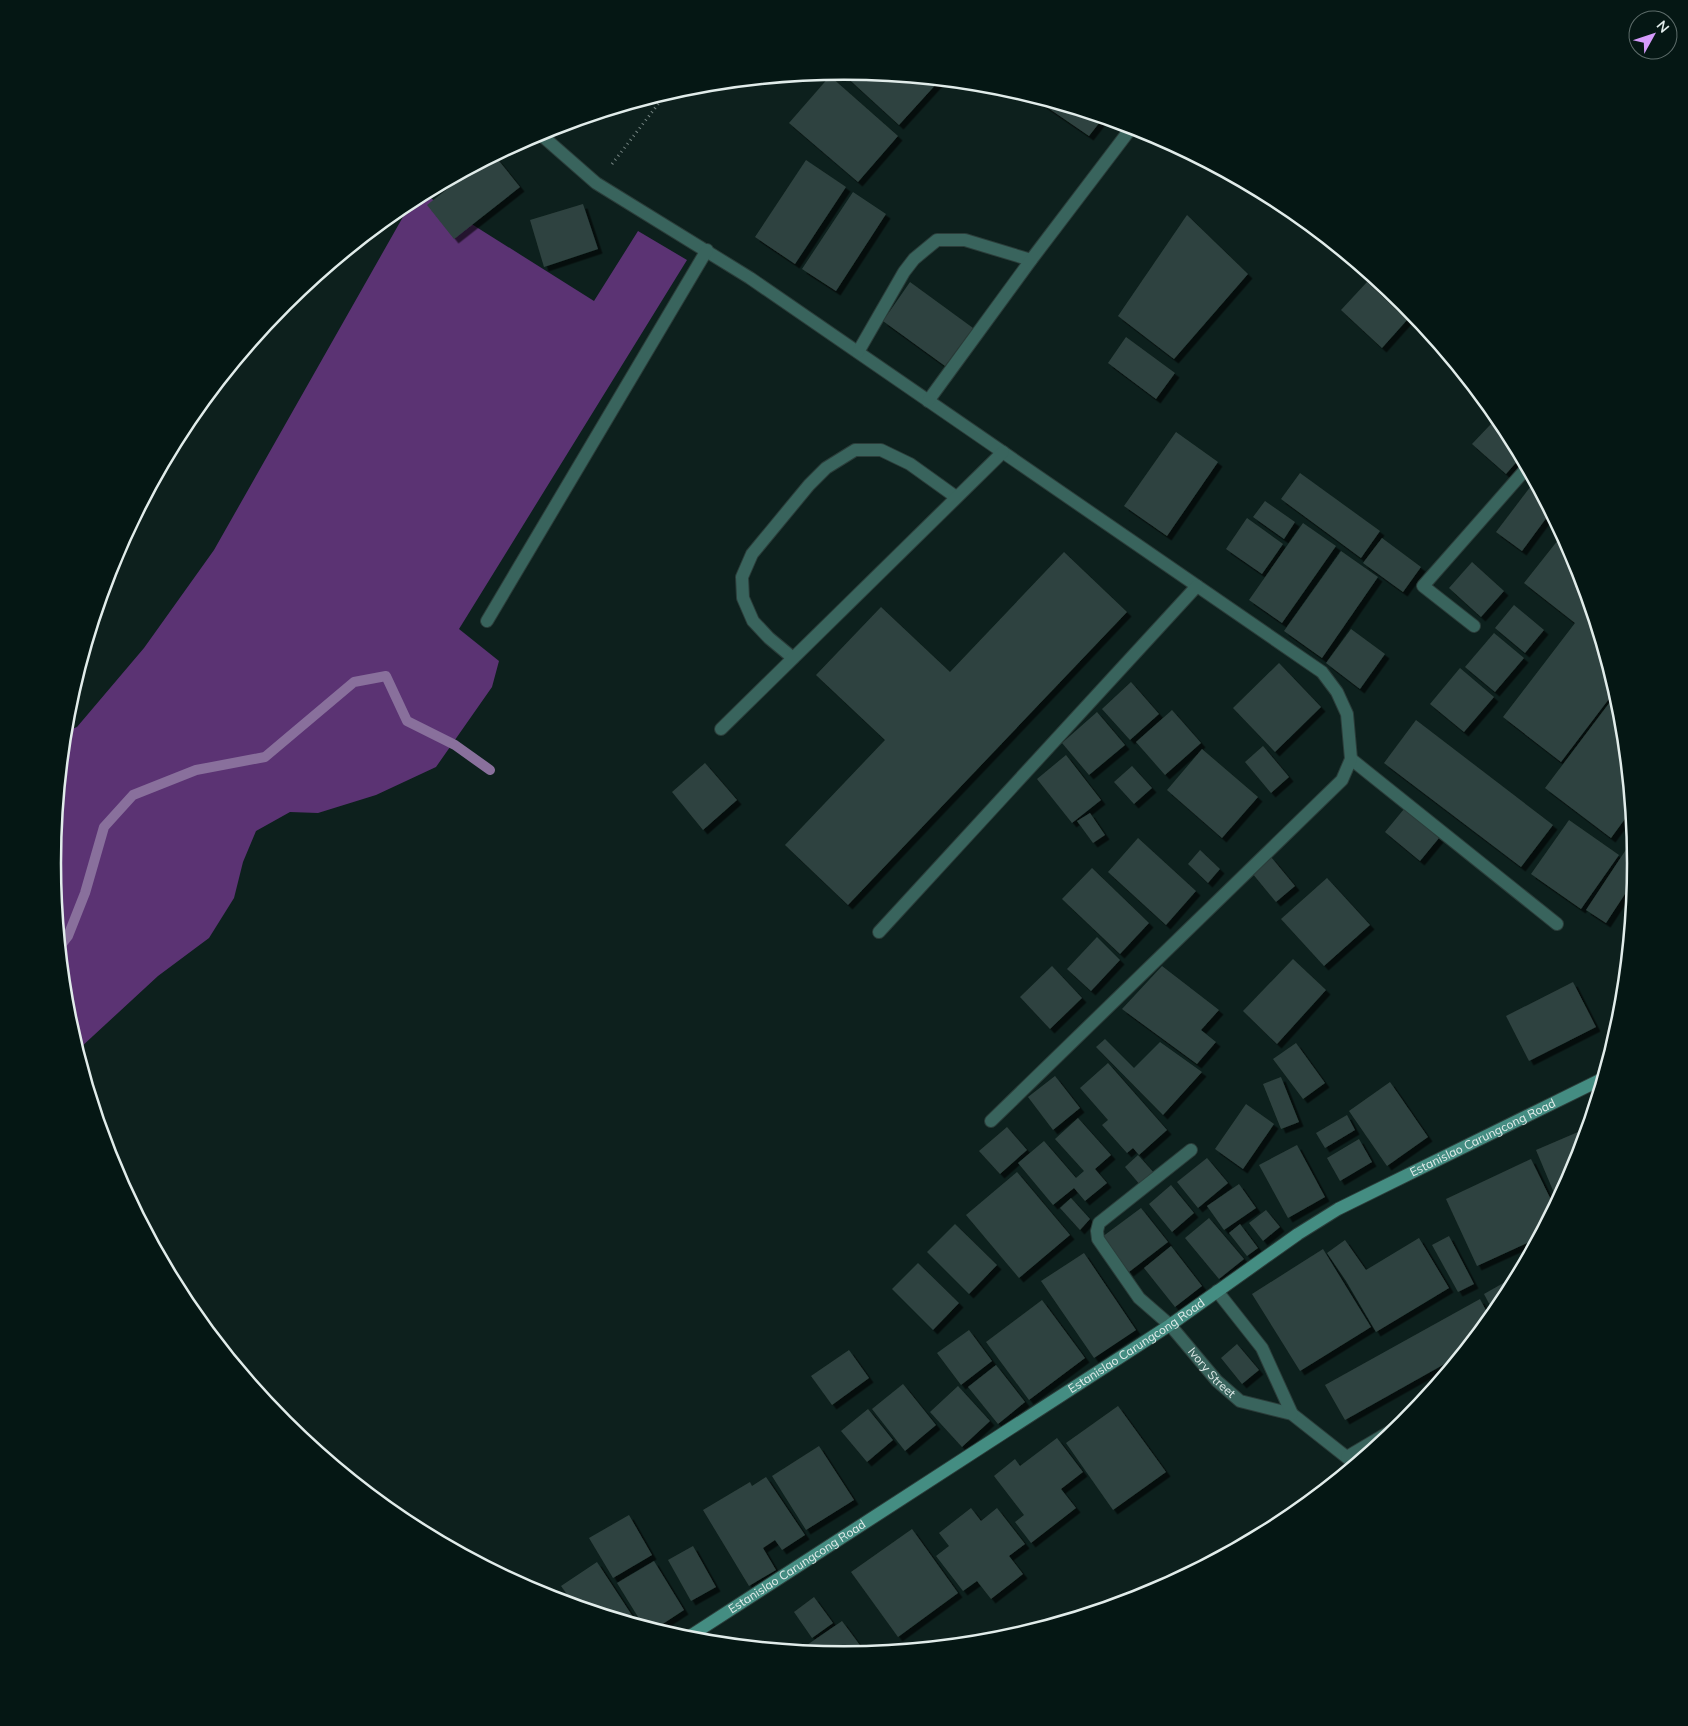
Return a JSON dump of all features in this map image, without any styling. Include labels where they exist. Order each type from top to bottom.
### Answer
[{"type":"street","points":[[928,401],[1031,260],[1127,134]]},
{"type":"street","points":[[546,139],[596,183],[707,250],[1322,672],[1337,692],[1346,714],[1351,759],[1342,780],[991,1121]]},
{"type":"street","points":[[858,352],[904,272],[914,259],[937,240],[966,240],[1031,260]]},
{"type":"street","points":[[487,621],[707,250]]},
{"type":"street","points":[[793,658],[769,638],[753,621],[743,598],[742,577],[752,554],[809,485],[826,468],[855,450],[881,450],[910,464],[956,498]]},
{"type":"street","points":[[721,728],[1003,452]]},
{"type":"street","points":[[1474,626],[1423,586],[1523,473]]},
{"type":"street","points":[[879,932],[1197,586]]},
{"type":"street","points":[[1351,759],[1557,924]]},
{"type":"street","name":"Estanislao Carungcong Road","points":[[696,1632],[1170,1325],[1298,1234],[1338,1210],[1595,1082]]},
{"type":"street","name":"Ivory Street","points":[[1191,1150],[1099,1223],[1096,1231],[1098,1239],[1139,1298],[1170,1325],[1216,1379],[1240,1401],[1292,1414],[1351,1460]]},
{"type":"street","name":"Ivory Street","points":[[1216,1291],[1262,1348],[1292,1414]]},
{"type":"path","points":[[596,183],[659,103]]},
{"type":"shaded area","points":[[431,198],[594,301],[638,231],[687,260],[459,629],[499,661],[492,687],[436,767],[376,795],[318,813],[290,812],[256,831],[243,862],[234,898],[209,938],[158,976],[83,1045],[76,1016],[68,965],[61,863],[63,812],[73,729],[77,727],[144,648],[214,550],[404,216]]},
{"type":"building","points":[[835,80],[898,136],[858,182],[789,123],[826,81]]},
{"type":"building","points":[[850,80],[935,86],[899,125]]},
{"type":"building","points":[[1046,107],[1099,123],[1089,136]]},
{"type":"building","points":[[806,160],[846,187],[795,264],[755,237]]},
{"type":"building","points":[[499,161],[520,187],[454,239],[427,205],[450,187]]},
{"type":"building","points":[[853,192],[886,214],[836,291],[802,269]]},
{"type":"building","points":[[583,204],[598,249],[544,267],[530,220]]},
{"type":"building","points":[[1187,215],[1248,274],[1174,359],[1118,316]]},
{"type":"building","points":[[910,282],[973,328],[945,366],[883,321]]},
{"type":"building","points":[[1367,282],[1407,320],[1382,348],[1341,310]]},
{"type":"building","points":[[1126,337],[1175,373],[1156,399],[1108,363]]},
{"type":"building","points":[[1491,424],[1516,462],[1506,474],[1472,444]]},
{"type":"building","points":[[1176,432],[1218,462],[1167,536],[1124,506]]},
{"type":"building","points":[[1300,473],[1380,531],[1361,558],[1281,499]]},
{"type":"building","points":[[1530,487],[1546,518],[1522,551],[1496,532]]},
{"type":"building","points":[[1265,501],[1295,522],[1284,539],[1253,517]]},
{"type":"building","points":[[1247,518],[1283,544],[1262,574],[1226,549]]},
{"type":"building","points":[[1303,523],[1336,546],[1282,623],[1249,600]]},
{"type":"building","points":[[1382,538],[1421,567],[1403,592],[1363,563]]},
{"type":"building","points":[[1557,541],[1585,611],[1609,699],[1561,762],[1503,717],[1575,623],[1524,583]]},
{"type":"building","points":[[1341,551],[1378,577],[1322,658],[1284,631]]},
{"type":"building","points":[[1064,552],[1127,612],[848,905],[785,845],[885,740],[816,675],[881,607],[950,672]]},
{"type":"building","points":[[1472,562],[1504,591],[1481,617],[1449,588]]},
{"type":"building","points":[[1514,605],[1544,630],[1525,653],[1495,628]]},
{"type":"building","points":[[1351,629],[1385,654],[1360,689],[1326,663]]},
{"type":"building","points":[[1494,633],[1524,658],[1495,692],[1465,667]]},
{"type":"building","points":[[1279,663],[1321,707],[1275,752],[1233,708]]},
{"type":"building","points":[[1460,668],[1494,697],[1464,732],[1430,704]]},
{"type":"building","points":[[1131,682],[1159,714],[1130,740],[1102,709]]},
{"type":"building","points":[[1610,702],[1620,761],[1625,818],[1611,838],[1545,788]]},
{"type":"building","points":[[1172,710],[1201,743],[1165,775],[1136,742]]},
{"type":"building","points":[[1097,712],[1125,745],[1089,775],[1062,743]]},
{"type":"building","points":[[1416,720],[1553,825],[1521,867],[1384,763]]},
{"type":"building","points":[[1263,746],[1289,777],[1271,793],[1245,762]]},
{"type":"building","points":[[1202,749],[1258,797],[1222,838],[1167,790]]},
{"type":"building","points":[[1066,755],[1101,800],[1072,823],[1037,779]]},
{"type":"building","points":[[705,763],[737,800],[703,830],[672,792]]},
{"type":"building","points":[[1132,766],[1152,788],[1134,804],[1114,782]]},
{"type":"building","points":[[1404,809],[1439,838],[1420,861],[1385,832]]},
{"type":"building","points":[[1090,813],[1105,835],[1093,843],[1077,821]]},
{"type":"building","points":[[1569,820],[1619,855],[1581,909],[1531,874]]},
{"type":"building","points":[[1138,838],[1196,891],[1166,925],[1108,872]]},
{"type":"building","points":[[1626,849],[1626,894],[1606,923],[1586,910]]},
{"type":"building","points":[[1200,850],[1220,869],[1208,883],[1188,864]]},
{"type":"building","points":[[1271,857],[1295,886],[1276,902],[1252,873]]},
{"type":"building","points":[[1092,868],[1149,923],[1120,954],[1062,899]]},
{"type":"building","points":[[1327,878],[1370,925],[1324,966],[1281,919]]},
{"type":"building","points":[[1097,937],[1120,960],[1091,991],[1067,969]]},
{"type":"building","points":[[1293,959],[1326,990],[1277,1044],[1243,1011]]},
{"type":"building","points":[[1052,966],[1082,998],[1050,1029],[1020,997]]},
{"type":"building","points":[[1162,966],[1219,1010],[1201,1030],[1216,1042],[1197,1064],[1122,1009]]},
{"type":"building","points":[[1573,982],[1596,1027],[1529,1061],[1506,1016]]},
{"type":"building","points":[[1105,1039],[1134,1068],[1160,1042],[1202,1072],[1163,1115],[1096,1047]]},
{"type":"building","points":[[1296,1043],[1325,1083],[1303,1099],[1273,1059]]},
{"type":"building","points":[[1108,1063],[1167,1130],[1139,1155],[1133,1148],[1127,1153],[1102,1125],[1108,1120],[1080,1088]]},
{"type":"building","points":[[1055,1076],[1080,1108],[1053,1130],[1028,1097]]},
{"type":"building","points":[[1281,1077],[1299,1122],[1281,1129],[1263,1084]]},
{"type":"building","points":[[1390,1082],[1428,1137],[1387,1166],[1349,1111]]},
{"type":"building","points":[[1246,1104],[1274,1124],[1243,1169],[1215,1149]]},
{"type":"building","points":[[1347,1115],[1355,1130],[1325,1148],[1316,1133]]},
{"type":"building","points":[[1078,1118],[1111,1155],[1095,1169],[1107,1183],[1085,1201],[1074,1188],[1053,1205],[1018,1163],[1044,1141],[1076,1178],[1084,1171],[1055,1139]]},
{"type":"building","points":[[1007,1127],[1027,1150],[1000,1174],[979,1151]]},
{"type":"building","points":[[1579,1132],[1554,1192],[1536,1150]]},
{"type":"building","points":[[1359,1139],[1372,1162],[1340,1181],[1327,1158]]},
{"type":"building","points":[[1297,1145],[1325,1197],[1288,1218],[1259,1165]]},
{"type":"building","points":[[1138,1155],[1155,1174],[1141,1186],[1125,1167]]},
{"type":"building","points":[[1207,1158],[1228,1183],[1198,1208],[1177,1182]]},
{"type":"building","points":[[1531,1159],[1551,1199],[1528,1243],[1477,1266],[1446,1199]]},
{"type":"building","points":[[1017,1172],[1070,1235],[1019,1278],[966,1215]]},
{"type":"building","points":[[1239,1184],[1256,1208],[1224,1230],[1207,1206]]},
{"type":"building","points":[[1171,1185],[1194,1213],[1172,1232],[1149,1204]]},
{"type":"building","points":[[1071,1198],[1090,1219],[1080,1230],[1060,1208]]},
{"type":"building","points":[[1141,1208],[1168,1242],[1129,1272],[1102,1237]]},
{"type":"building","points":[[1266,1210],[1280,1227],[1263,1241],[1249,1223]]},
{"type":"building","points":[[1209,1218],[1244,1259],[1219,1279],[1185,1238]]},
{"type":"building","points":[[955,1224],[997,1265],[969,1294],[927,1252]]},
{"type":"building","points":[[1240,1224],[1258,1248],[1247,1256],[1229,1233]]},
{"type":"building","points":[[1449,1236],[1474,1284],[1458,1292],[1432,1245]]},
{"type":"building","points":[[1419,1238],[1449,1288],[1376,1332],[1327,1253],[1345,1240],[1366,1270]]},
{"type":"building","points":[[1171,1246],[1202,1286],[1175,1307],[1144,1268]]},
{"type":"building","points":[[1323,1249],[1371,1327],[1300,1371],[1252,1294]]},
{"type":"building","points":[[1084,1253],[1136,1330],[1094,1358],[1041,1281]]},
{"type":"building","points":[[918,1263],[959,1303],[933,1330],[892,1289]]},
{"type":"building","points":[[1505,1282],[1490,1305],[1484,1294]]},
{"type":"building","points":[[1480,1299],[1486,1311],[1446,1363],[1345,1420],[1325,1385]]},
{"type":"building","points":[[1042,1300],[1085,1358],[1029,1400],[986,1342]]},
{"type":"building","points":[[969,1330],[992,1361],[961,1385],[937,1353]]},
{"type":"building","points":[[1237,1344],[1259,1370],[1242,1384],[1221,1358]]},
{"type":"building","points":[[849,1350],[869,1378],[832,1405],[811,1376]]},
{"type":"building","points":[[996,1365],[1025,1402],[998,1424],[968,1387]]},
{"type":"building","points":[[903,1384],[936,1425],[905,1451],[872,1409]]},
{"type":"building","points":[[958,1386],[990,1421],[962,1447],[930,1412]]},
{"type":"building","points":[[1118,1406],[1166,1472],[1113,1510],[1066,1443]]},
{"type":"building","points":[[868,1409],[893,1440],[867,1462],[841,1431]]},
{"type":"building","points":[[1057,1438],[1083,1472],[1061,1489],[1076,1508],[1031,1543],[1015,1522],[1024,1515],[994,1476],[1015,1459],[1020,1466]]},
{"type":"building","points":[[819,1446],[854,1500],[806,1530],[772,1476]]},
{"type":"building","points":[[766,1477],[805,1535],[782,1550],[775,1540],[763,1548],[776,1570],[749,1586],[703,1510],[750,1482],[752,1486]]},
{"type":"building","points":[[971,1508],[981,1521],[997,1508],[1025,1544],[1009,1556],[1023,1574],[991,1599],[977,1581],[963,1591],[936,1556],[949,1546],[939,1533]]},
{"type":"building","points":[[629,1515],[652,1555],[613,1578],[589,1538]]},
{"type":"building","points":[[912,1529],[958,1593],[898,1637],[851,1572]]},
{"type":"building","points":[[693,1546],[716,1587],[691,1601],[668,1560]]},
{"type":"building","points":[[654,1561],[684,1610],[662,1624],[639,1618],[617,1583]]},
{"type":"building","points":[[597,1562],[633,1616],[567,1595],[561,1586]]},
{"type":"building","points":[[814,1597],[833,1623],[812,1638],[794,1612]]},
{"type":"building","points":[[842,1621],[860,1645],[844,1646],[808,1645]]},
{"type":"waterway","points":[[65,939],[85,893],[104,827],[133,795],[196,770],[265,757],[354,682],[386,676],[407,721],[455,745],[490,770]]}]
